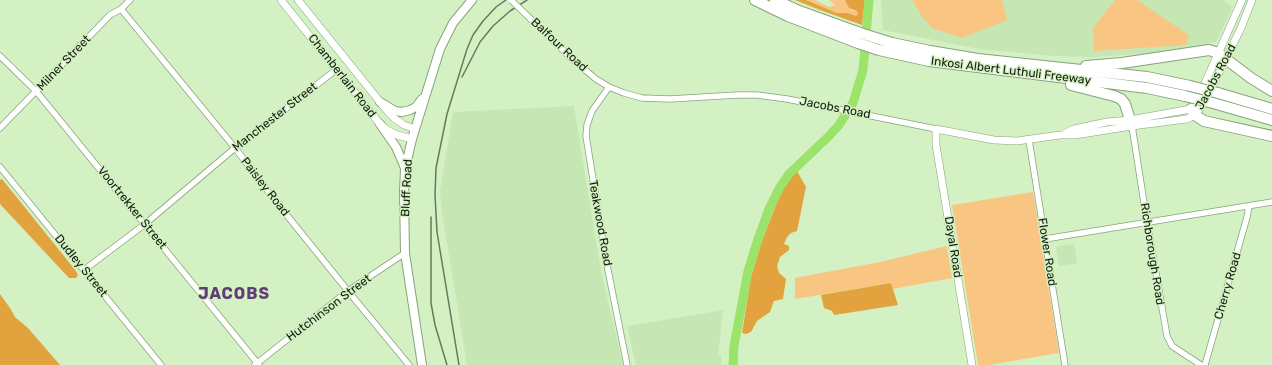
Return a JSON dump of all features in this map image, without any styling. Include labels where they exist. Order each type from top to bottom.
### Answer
[{"type":"highway","name":"Inkosi Albert Luthuli Freeway","points":[[756,0],[788,16],[859,38],[882,40],[930,51],[971,58],[1147,77],[1218,93],[1272,109]]},
{"type":"highway","name":"Inkosi Albert Luthuli Freeway","points":[[775,0],[859,38],[879,50],[929,61],[1024,74],[1147,88],[1214,103],[1272,120]]},
{"type":"highway","points":[[1061,67],[1122,63],[1210,50],[1222,56],[1251,78],[1272,91]]},
{"type":"highway","points":[[1024,74],[1114,96],[1124,101],[1131,123]]},
{"type":"highway","points":[[1193,112],[1204,121],[1272,136]]},
{"type":"main road","name":"Bluff Road","points":[[422,365],[406,253],[404,192],[405,169],[412,139],[440,48],[453,23],[472,0]]},
{"type":"main road","points":[[380,102],[395,111],[402,112],[410,110],[416,106],[425,96]]},
{"type":"main road","points":[[380,124],[396,147],[405,169]]},
{"type":"street","name":"Milner Street","points":[[0,128],[110,15],[121,9],[130,0]]},
{"type":"street","name":"Chamberlain Road","points":[[281,0],[380,124],[387,130],[397,135],[412,139]]},
{"type":"street","name":"Chamberlain Road","points":[[298,0],[395,119],[404,125],[415,129]]},
{"type":"street","name":"Balfour Road","points":[[511,0],[572,59],[596,79],[609,87]]},
{"type":"street","name":"Jacobs Road","points":[[609,87],[624,94],[651,99],[757,95],[787,99],[994,140],[1017,141],[1060,135],[1075,135],[1131,123],[1187,119],[1193,112],[1200,110],[1222,56],[1242,0]]},
{"type":"street","name":"Jacobs Road","points":[[1222,56],[1247,14],[1252,0]]},
{"type":"street","name":"Paisley Road","points":[[121,9],[235,148],[277,203],[409,365]]},
{"type":"street","name":"Voortrekker Street","points":[[0,56],[36,91],[146,224],[258,364]]},
{"type":"street","name":"Manchester Street","points":[[84,270],[146,224],[235,148],[337,69]]},
{"type":"street","name":"Teakwood Road","points":[[609,87],[592,111],[587,124],[586,136],[606,260],[627,365]]},
{"type":"street","name":"Richborough Road","points":[[1131,123],[1167,336],[1172,346],[1201,365]]},
{"type":"street","name":"Dayal Road","points":[[936,129],[936,145],[972,365]]},
{"type":"street","name":"Flower Road","points":[[1029,140],[1065,365]]},
{"type":"street","name":"Dudley Street","points":[[0,167],[161,365]]},
{"type":"street","points":[[1045,239],[1272,202]]},
{"type":"street","name":"Cherry Road","points":[[1205,365],[1249,206]]},
{"type":"street","name":"Hutchinson Street","points":[[258,364],[348,291],[406,253]]},
{"type":"shaded area","points":[[795,0],[806,0],[837,13],[848,13],[856,16],[858,14],[857,11],[849,8],[845,0],[865,0],[862,25],[820,10]]},
{"type":"shaded area","points":[[806,0],[815,0],[829,7],[835,5],[829,0],[845,0],[851,10],[857,11],[858,14],[856,16],[848,13],[837,13]]},
{"type":"shaded area","points":[[881,0],[1223,0],[1233,7],[1216,42],[1167,52],[1094,57],[1054,56],[979,49],[883,30]]},
{"type":"shaded area","points":[[912,0],[1002,0],[1007,20],[962,38],[932,28],[923,18]]},
{"type":"shaded area","points":[[1115,0],[1137,0],[1189,35],[1186,45],[1094,51],[1093,28]]},
{"type":"shaded area","points":[[574,106],[601,271],[623,365],[467,365],[442,213],[440,191],[453,112]]},
{"type":"shaded area","points":[[797,171],[806,187],[797,231],[791,233],[787,237],[784,244],[789,246],[789,250],[780,257],[777,266],[779,273],[786,279],[783,299],[774,301],[770,312],[757,321],[751,332],[746,334],[742,333],[751,277],[762,241],[780,194],[787,182]]},
{"type":"shaded area","points":[[2,179],[76,271],[78,275],[76,278],[69,278],[0,204],[0,180]]},
{"type":"shaded area","points":[[1033,192],[1059,353],[989,365],[978,365],[952,205]]},
{"type":"shaded area","points":[[1074,244],[1077,263],[1059,266],[1056,247]]},
{"type":"shaded area","points":[[947,246],[952,278],[893,289],[891,283],[795,299],[795,278],[880,262]]},
{"type":"shaded area","points":[[891,283],[898,305],[834,315],[832,311],[824,308],[821,295]]},
{"type":"shaded area","points":[[0,294],[15,317],[28,328],[60,365],[0,365]]},
{"type":"shaded area","points":[[723,310],[718,356],[721,355],[721,365],[636,365],[627,326]]},
{"type":"waterway","points":[[733,365],[734,346],[748,271],[769,209],[780,187],[789,174],[839,125],[853,103],[863,70],[869,0]]},
{"type":"railway","points":[[459,365],[437,232],[435,195],[436,168],[447,114],[467,49],[473,35],[483,21],[496,7],[506,0]]},
{"type":"railway","points":[[462,77],[480,42],[493,26],[510,11],[527,0]]},
{"type":"railway","points":[[431,217],[431,303],[435,325],[447,365]]},
{"type":"district","name":"JACOBS","points":[[234,294]]}]
